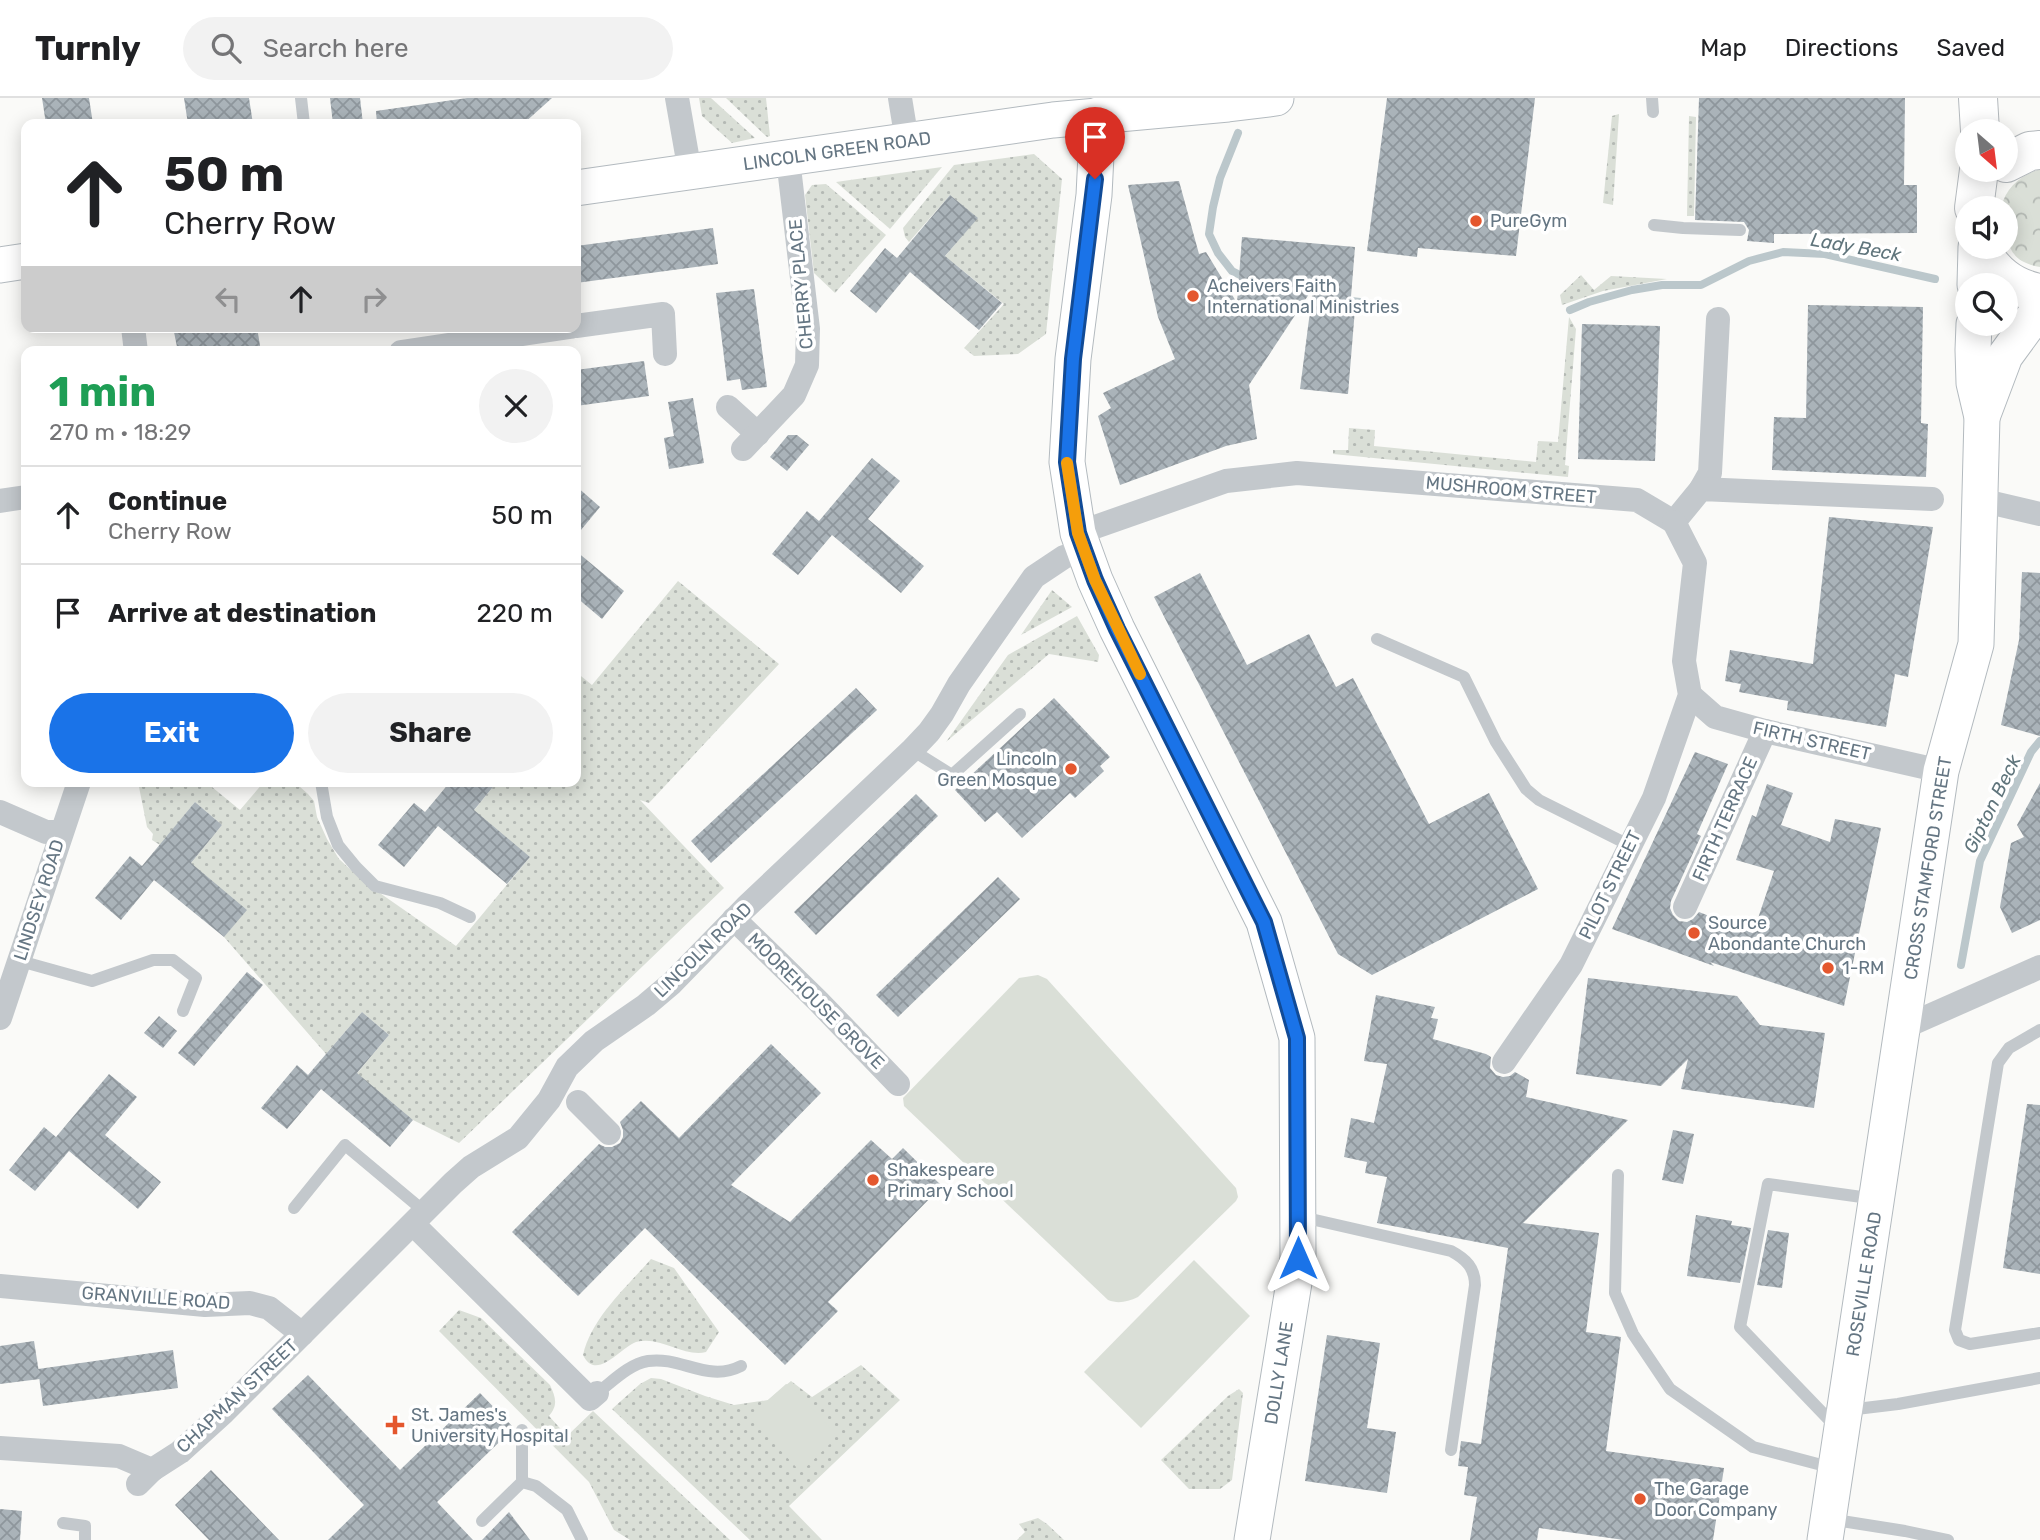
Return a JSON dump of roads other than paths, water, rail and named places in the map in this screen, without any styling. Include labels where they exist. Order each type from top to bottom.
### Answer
[{"type":"highway","points":[[1978,98],[1978,119]]},
{"type":"highway","points":[[2018,157],[2040,150]]},
{"type":"highway","points":[[1986,259],[2005,279],[2026,291],[2040,293]]},
{"type":"street","points":[[677,98],[690,172]]},
{"type":"street","points":[[900,98],[907,141]]},
{"type":"street","name":"LINCOLN GREEN ROAD","points":[[581,187],[907,141],[1100,107],[1228,104],[1276,98]]},
{"type":"street","points":[[1964,98],[1973,119]]},
{"type":"street","name":"DOLLY LANE","points":[[1100,107],[1094,195],[1073,359],[1067,462],[1081,541],[1117,629],[1264,922],[1297,1038],[1298,1258],[1252,1540]]},
{"type":"street","name":"CHERRY PLACE","points":[[728,407],[750,441],[794,395],[807,365],[808,330],[788,159]]},
{"type":"street","points":[[0,265],[21,262]]},
{"type":"street","name":"CROSS STAMFORD STREET","points":[[1982,417],[2005,356],[2040,308]]},
{"type":"street","points":[[581,326],[663,314],[666,354]]},
{"type":"street","points":[[1690,695],[1684,661],[1695,563],[1674,522],[1701,489],[1710,473],[1718,319]]},
{"type":"street","points":[[424,346],[467,335],[493,333]]},
{"type":"street","name":"CROSS STAMFORD STREET","points":[[1902,1028],[1941,771],[1976,644],[1982,417],[1974,383],[1974,336]]},
{"type":"street","name":"MUSHROOM STREET","points":[[1081,541],[1226,481],[1297,473],[1637,500],[1674,522]]},
{"type":"street","points":[[1701,489],[1932,499]]},
{"type":"street","points":[[0,500],[21,498]]},
{"type":"street","points":[[1980,500],[2040,514]]},
{"type":"street","name":"LINCOLN ROAD","points":[[302,1334],[471,1167],[518,1138],[549,1100],[567,1068],[594,1041],[646,1005],[672,983],[734,919],[912,750],[942,714],[959,684],[1034,577],[1064,557],[1081,541]]},
{"type":"street","name":"FIRTH STREET","points":[[1690,695],[1715,717],[1765,732],[1941,771]]},
{"type":"street","name":"PILOT STREET","points":[[1504,1062],[1571,965],[1654,798],[1690,695]]},
{"type":"street","name":"FIRTH TERRACE","points":[[1685,907],[1765,732]]},
{"type":"street","name":"LINDSEY ROAD","points":[[0,1018],[77,787]]},
{"type":"street","points":[[0,811],[46,832],[61,832]]},
{"type":"street","name":"MOOREHOUSE GROVE","points":[[734,919],[898,1084]]},
{"type":"street","points":[[1902,1028],[2039,971]]},
{"type":"street","name":"ROSEVILLE ROAD","points":[[1827,1529],[1902,1028]]},
{"type":"street","points":[[578,1102],[609,1133]]},
{"type":"street","points":[[419,1218],[595,1400]]},
{"type":"street","name":"GRANVILLE ROAD","points":[[0,1286],[205,1305],[250,1303],[269,1308],[302,1334]]},
{"type":"street","name":"CHAPMAN STREET","points":[[0,1448],[119,1456],[131,1459],[145,1477],[180,1452],[224,1412],[302,1334]]},
{"type":"lane","points":[[301,98],[303,119]]},
{"type":"lane","points":[[1652,98],[1653,112]]},
{"type":"lane","points":[[1654,225],[1740,230]]},
{"type":"lane","points":[[1377,639],[1464,677],[1496,742],[1526,789],[1539,800],[1629,845]]},
{"type":"lane","points":[[912,750],[952,775],[1020,714]]},
{"type":"lane","points":[[322,787],[327,817],[338,845],[375,886],[440,903],[470,917]]},
{"type":"lane","points":[[20,961],[92,981],[153,960],[173,960],[196,978],[183,1011]]},
{"type":"lane","points":[[2040,1030],[2009,1048],[1998,1063],[1955,1330],[1959,1340],[1970,1343],[2040,1332]]},
{"type":"lane","points":[[293,1208],[345,1144],[419,1218]]},
{"type":"lane","points":[[1618,1175],[1615,1293],[1633,1334],[1670,1389],[1753,1447],[1835,1468]]},
{"type":"lane","points":[[1876,1199],[1768,1184],[1740,1327],[1843,1421],[1898,1404],[2040,1378]]},
{"type":"lane","points":[[1298,1216],[1451,1251],[1463,1258],[1473,1269],[1475,1285],[1451,1450]]},
{"type":"lane","points":[[595,1400],[632,1367],[648,1361],[668,1362],[720,1373],[741,1366]]},
{"type":"lane","points":[[482,1521],[522,1482],[522,1430]]},
{"type":"lane","points":[[522,1482],[536,1486],[567,1510],[582,1540]]},
{"type":"lane","points":[[62,1523],[85,1526],[85,1540]]},
{"type":"lane","points":[[1827,1529],[1905,1531],[1948,1540]]},
{"type":"waterway","name":"Lady Beck","points":[[1238,133],[1220,178],[1209,234],[1218,253],[1232,271],[1248,279]]},
{"type":"waterway","name":"Lady Beck","points":[[1570,310],[1632,290],[1662,285],[1701,285],[1749,261],[1783,252],[1825,254],[1935,279]]},
{"type":"waterway","name":"Lady Beck","points":[[1342,300],[1360,302]]},
{"type":"waterway","name":"Gipton Beck","points":[[1961,965],[1980,861],[2031,752],[2040,741]]},
{"type":"place","name":"PureGym","points":[[1476,221]]},
{"type":"place","name":"Acheivers Faith International Ministries","points":[[1193,296]]},
{"type":"place","name":"Lincoln Green Mosque","points":[[1071,769]]},
{"type":"place","name":"Source Abondante Church","points":[[1694,933]]},
{"type":"place","name":"1-RM","points":[[1828,968]]},
{"type":"place","name":"Shakespeare Primary School","points":[[873,1180]]},
{"type":"place","name":"St. James's University Hospital","points":[[395,1425]]},
{"type":"place","name":"The Garage Door Company","points":[[1640,1499]]}]
